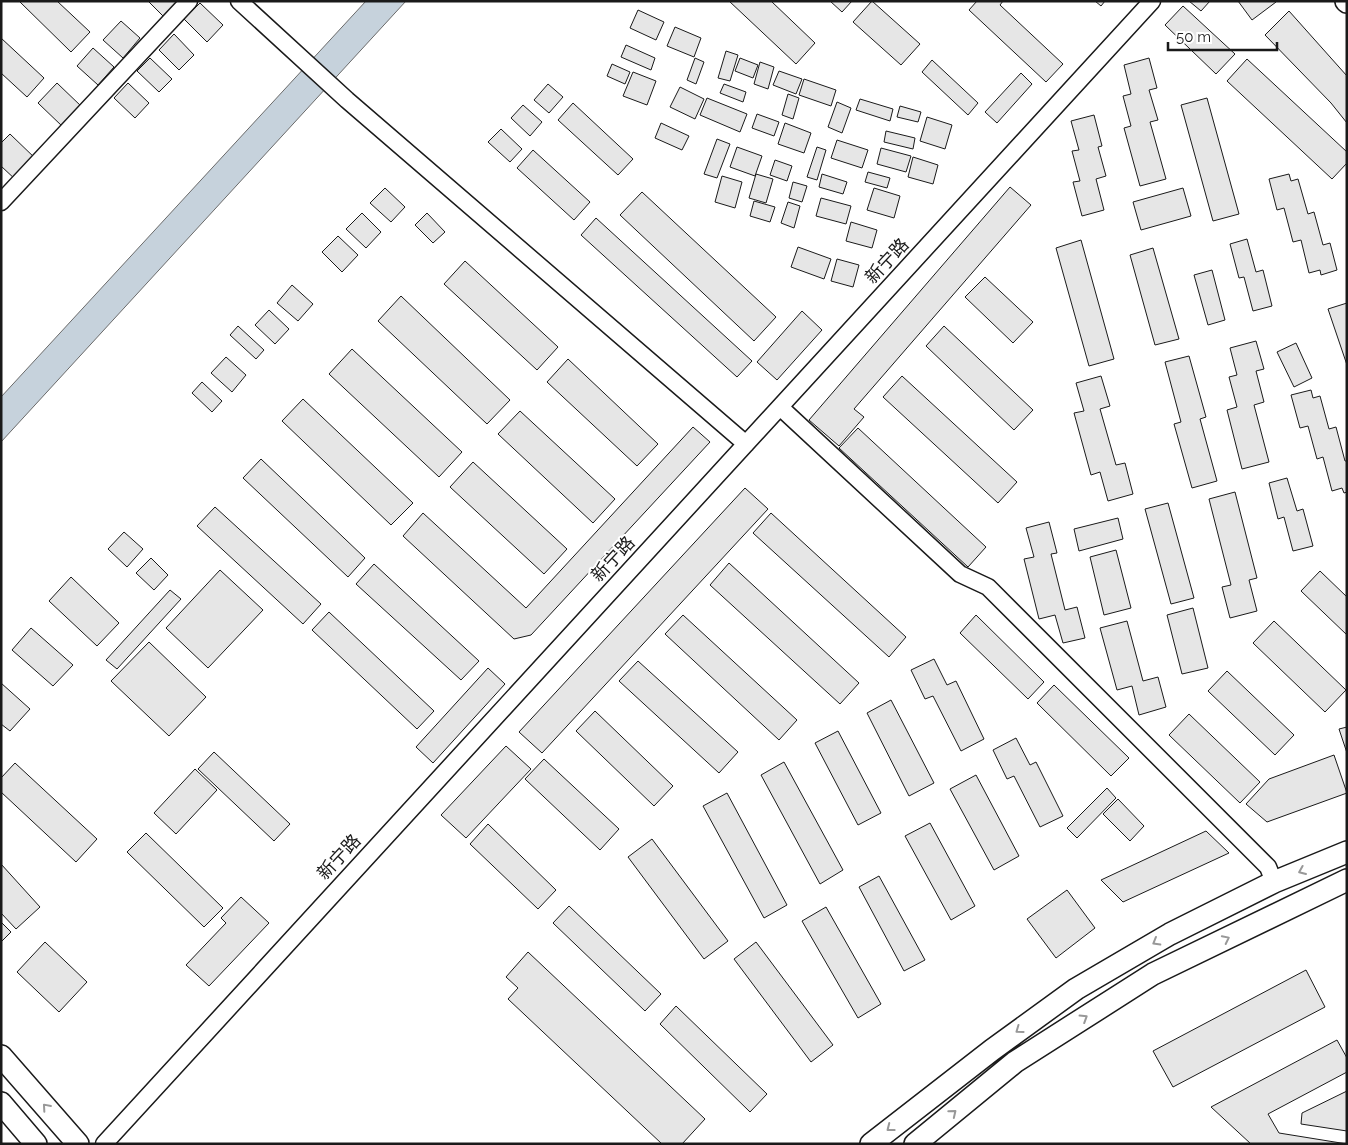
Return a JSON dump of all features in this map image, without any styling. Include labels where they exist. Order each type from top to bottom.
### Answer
[{"type":"main road","points":[[871,1144],[992,1050],[1076,989],[1170,934],[1274,882],[1347,852]]},
{"type":"main road","points":[[915,1144],[1015,1062],[1153,974],[1347,880]]},
{"type":"main road","points":[[1,1056],[78,1144]]},
{"type":"main road","points":[[1,1103],[36,1144]]},
{"type":"street","points":[[1,202],[189,1]]},
{"type":"street","points":[[238,1],[347,100],[746,444]]},
{"type":"street","name":"新宁路","points":[[104,1144],[1152,1]]},
{"type":"street","points":[[780,407],[960,574],[988,587],[1268,868],[1274,882]]},
{"type":"shaded area","points":[[366,1],[406,1],[1,442],[1,397]]},
{"type":"building","points":[[19,1],[57,1],[90,32],[71,52]]},
{"type":"building","points":[[148,1],[182,1],[165,18]]},
{"type":"building","points":[[729,1],[771,1],[815,43],[796,64]]},
{"type":"building","points":[[830,1],[852,1],[842,12]]},
{"type":"building","points":[[872,1],[920,44],[901,65],[853,22]]},
{"type":"building","points":[[977,1],[1003,1],[1000,5],[1063,64],[1046,82],[969,10]]},
{"type":"building","points":[[1095,1],[1105,1],[1101,6]]},
{"type":"building","points":[[1189,1],[1210,1],[1201,11]]},
{"type":"building","points":[[1238,1],[1276,1],[1276,2],[1252,20]]},
{"type":"building","points":[[200,3],[223,25],[207,42],[184,19]]},
{"type":"building","points":[[1183,6],[1235,54],[1216,74],[1165,25]]},
{"type":"building","points":[[638,10],[664,22],[656,40],[630,28]]},
{"type":"building","points":[[1289,11],[1347,76],[1347,123],[1331,103],[1265,35]]},
{"type":"building","points":[[121,21],[140,38],[123,58],[103,40]]},
{"type":"building","points":[[675,27],[701,38],[694,57],[667,46]]},
{"type":"building","points":[[174,34],[194,55],[179,70],[159,50]]},
{"type":"building","points":[[1,38],[44,78],[27,97],[1,73]]},
{"type":"building","points":[[626,45],[655,58],[651,70],[621,57]]},
{"type":"building","points":[[93,48],[114,67],[98,85],[77,66]]},
{"type":"building","points":[[726,51],[738,55],[730,81],[718,78]]},
{"type":"building","points":[[150,58],[172,79],[159,92],[137,71]]},
{"type":"building","points":[[695,58],[704,62],[696,84],[687,80]]},
{"type":"building","points":[[740,58],[758,65],[753,78],[735,71]]},
{"type":"building","points":[[1149,58],[1157,88],[1149,90],[1158,120],[1150,122],[1166,179],[1140,186],[1124,128],[1131,126],[1123,96],[1131,94],[1124,65]]},
{"type":"building","points":[[1247,59],[1347,152],[1347,163],[1332,179],[1227,81]]},
{"type":"building","points":[[932,60],[978,103],[968,115],[922,72]]},
{"type":"building","points":[[760,62],[774,67],[768,89],[754,84]]},
{"type":"building","points":[[612,64],[630,72],[625,84],[607,76]]},
{"type":"building","points":[[779,71],[802,79],[796,94],[773,85]]},
{"type":"building","points":[[633,72],[656,81],[647,105],[623,96]]},
{"type":"building","points":[[1021,73],[1032,84],[997,123],[985,112]]},
{"type":"building","points":[[804,79],[836,90],[831,106],[799,95]]},
{"type":"building","points":[[57,83],[82,107],[63,127],[38,103]]},
{"type":"building","points":[[128,83],[149,103],[135,118],[114,98]]},
{"type":"building","points":[[548,84],[563,97],[549,113],[534,100]]},
{"type":"building","points":[[724,84],[746,92],[743,102],[720,93]]},
{"type":"building","points":[[680,87],[704,99],[695,119],[670,107]]},
{"type":"building","points":[[788,94],[799,98],[793,119],[782,115]]},
{"type":"building","points":[[707,98],[747,114],[740,132],[700,115]]},
{"type":"building","points":[[1207,98],[1239,214],[1213,221],[1181,105]]},
{"type":"building","points":[[860,99],[893,109],[890,121],[856,110]]},
{"type":"building","points":[[837,102],[851,108],[842,133],[828,127]]},
{"type":"building","points":[[573,103],[633,159],[618,175],[558,120]]},
{"type":"building","points":[[523,105],[542,122],[530,136],[511,118]]},
{"type":"building","points":[[900,106],[921,112],[918,122],[897,117]]},
{"type":"building","points":[[757,114],[779,122],[774,136],[752,128]]},
{"type":"building","points":[[1094,115],[1102,146],[1098,147],[1106,176],[1096,179],[1104,210],[1082,216],[1073,182],[1080,181],[1072,151],[1079,150],[1071,121]]},
{"type":"building","points":[[927,117],[952,125],[945,149],[920,141]]},
{"type":"building","points":[[661,123],[689,136],[682,150],[655,138]]},
{"type":"building","points":[[785,123],[811,133],[804,153],[778,144]]},
{"type":"building","points":[[501,129],[522,149],[510,162],[488,142]]},
{"type":"building","points":[[886,131],[915,138],[913,149],[884,142]]},
{"type":"building","points":[[10,134],[37,160],[17,181],[1,166],[1,143]]},
{"type":"building","points":[[717,139],[730,144],[717,178],[704,174]]},
{"type":"building","points":[[837,140],[868,150],[862,168],[831,158]]},
{"type":"building","points":[[737,147],[762,156],[755,176],[730,167]]},
{"type":"building","points":[[817,147],[826,150],[817,180],[807,177]]},
{"type":"building","points":[[881,148],[911,156],[906,172],[877,164]]},
{"type":"building","points":[[533,150],[590,202],[574,220],[517,168]]},
{"type":"building","points":[[913,157],[938,165],[933,184],[908,177]]},
{"type":"building","points":[[775,160],[792,166],[787,181],[770,175]]},
{"type":"building","points":[[868,172],[890,178],[887,188],[865,182]]},
{"type":"building","points":[[756,174],[773,179],[766,203],[749,198]]},
{"type":"building","points":[[822,174],[847,182],[843,194],[819,187]]},
{"type":"building","points":[[1289,174],[1291,181],[1298,179],[1308,214],[1314,212],[1323,245],[1330,243],[1337,270],[1321,275],[1320,270],[1309,273],[1301,240],[1293,242],[1284,208],[1277,210],[1269,179]]},
{"type":"building","points":[[722,176],[742,182],[735,208],[715,202]]},
{"type":"building","points":[[793,182],[807,186],[802,202],[789,198]]},
{"type":"building","points":[[1010,187],[1031,205],[854,409],[864,417],[839,446],[809,420]]},
{"type":"building","points":[[385,188],[405,207],[391,222],[370,203]]},
{"type":"building","points":[[874,188],[900,196],[894,218],[867,210]]},
{"type":"building","points":[[1183,188],[1191,216],[1141,230],[1133,202]]},
{"type":"building","points":[[642,192],[776,317],[754,341],[620,215]]},
{"type":"building","points":[[821,198],[851,206],[846,224],[816,216]]},
{"type":"building","points":[[754,201],[775,207],[770,222],[750,216]]},
{"type":"building","points":[[788,202],[800,206],[794,228],[781,223]]},
{"type":"building","points":[[362,213],[381,232],[366,248],[346,229]]},
{"type":"building","points":[[427,213],[445,232],[433,243],[415,225]]},
{"type":"building","points":[[596,218],[752,361],[737,377],[581,235]]},
{"type":"building","points":[[851,222],[877,230],[872,248],[846,241]]},
{"type":"building","points":[[338,236],[358,255],[342,272],[322,252]]},
{"type":"building","points":[[1247,239],[1256,272],[1263,270],[1272,306],[1253,311],[1244,277],[1239,278],[1230,244]]},
{"type":"building","points":[[1081,240],[1114,359],[1089,366],[1056,248]]},
{"type":"building","points":[[798,247],[831,259],[824,279],[791,267]]},
{"type":"building","points":[[1153,248],[1179,339],[1155,345],[1130,255]]},
{"type":"building","points":[[837,259],[859,265],[853,287],[831,281]]},
{"type":"building","points":[[465,261],[558,347],[537,370],[444,284]]},
{"type":"building","points":[[1212,270],[1225,320],[1208,325],[1194,275]]},
{"type":"building","points":[[985,277],[1033,322],[1013,343],[965,297]]},
{"type":"building","points":[[292,285],[313,304],[298,321],[277,303]]},
{"type":"building","points":[[401,296],[510,400],[487,424],[378,321]]},
{"type":"building","points":[[1347,303],[1347,365],[1328,309]]},
{"type":"building","points":[[269,310],[289,329],[275,344],[255,325]]},
{"type":"building","points":[[802,311],[822,330],[777,380],[757,362]]},
{"type":"building","points":[[238,326],[264,350],[256,359],[230,335]]},
{"type":"building","points":[[944,326],[1033,410],[1014,430],[926,346]]},
{"type":"building","points":[[1256,341],[1264,369],[1256,371],[1264,402],[1254,405],[1269,462],[1242,469],[1227,410],[1237,407],[1229,377],[1237,375],[1230,348]]},
{"type":"building","points":[[1296,343],[1312,378],[1294,387],[1277,352]]},
{"type":"building","points":[[352,349],[462,452],[439,477],[329,374]]},
{"type":"building","points":[[1189,356],[1206,417],[1200,419],[1217,481],[1192,488],[1174,424],[1181,422],[1165,362]]},
{"type":"building","points":[[226,357],[246,375],[232,392],[211,373]]},
{"type":"building","points":[[568,359],[658,444],[637,466],[547,382]]},
{"type":"building","points":[[902,376],[1017,482],[998,503],[883,397]]},
{"type":"building","points":[[1101,376],[1110,406],[1100,409],[1116,465],[1125,463],[1133,494],[1108,501],[1100,472],[1091,475],[1074,413],[1084,411],[1076,383]]},
{"type":"building","points":[[202,382],[222,401],[212,412],[192,393]]},
{"type":"building","points":[[1311,390],[1313,398],[1320,396],[1329,429],[1336,427],[1345,461],[1347,461],[1347,492],[1344,493],[1342,488],[1332,491],[1323,457],[1317,459],[1308,426],[1300,428],[1291,395]]},
{"type":"building","points":[[303,399],[413,503],[391,525],[282,421]]},
{"type":"building","points":[[520,411],[615,499],[593,523],[498,434]]},
{"type":"building","points":[[693,427],[710,442],[531,635],[514,639],[403,536],[423,513],[526,608]]},
{"type":"building","points":[[858,428],[986,547],[968,567],[839,448]]},
{"type":"building","points":[[261,459],[365,558],[348,577],[243,478]]},
{"type":"building","points":[[473,462],[567,549],[544,574],[450,487]]},
{"type":"building","points":[[1287,478],[1297,511],[1303,509],[1313,546],[1293,551],[1284,517],[1278,519],[1269,483]]},
{"type":"building","points":[[745,488],[768,509],[542,753],[519,732]]},
{"type":"building","points":[[1235,492],[1257,578],[1249,580],[1257,611],[1230,618],[1222,587],[1231,585],[1209,499]]},
{"type":"building","points":[[1168,503],[1194,598],[1171,604],[1145,509]]},
{"type":"building","points":[[215,507],[321,604],[303,624],[197,526]]},
{"type":"building","points":[[771,513],[906,637],[889,657],[753,533]]},
{"type":"building","points":[[1118,518],[1123,539],[1079,551],[1074,529]]},
{"type":"building","points":[[1049,522],[1057,553],[1051,554],[1065,610],[1077,607],[1085,638],[1063,643],[1055,615],[1039,619],[1024,559],[1034,557],[1026,528]]},
{"type":"building","points":[[124,532],[143,549],[127,567],[108,549]]},
{"type":"building","points":[[1116,550],[1131,608],[1104,615],[1090,557]]},
{"type":"building","points":[[151,558],[168,575],[154,590],[136,573]]},
{"type":"building","points":[[729,563],[859,683],[840,704],[710,585]]},
{"type":"building","points":[[374,564],[479,661],[461,680],[356,584]]},
{"type":"building","points":[[220,570],[263,610],[208,668],[166,628]]},
{"type":"building","points":[[1320,571],[1347,597],[1347,635],[1301,591]]},
{"type":"building","points":[[71,577],[119,623],[97,646],[49,601]]},
{"type":"building","points":[[170,590],[181,599],[117,669],[106,660]]},
{"type":"building","points":[[1193,608],[1208,668],[1182,674],[1167,615]]},
{"type":"building","points":[[329,612],[434,711],[417,729],[312,630]]},
{"type":"building","points":[[683,615],[797,720],[779,740],[665,634]]},
{"type":"building","points":[[976,615],[1044,682],[1028,699],[960,633]]},
{"type":"building","points":[[1127,621],[1143,681],[1158,677],[1166,707],[1139,715],[1132,686],[1117,690],[1100,628]]},
{"type":"building","points":[[1274,621],[1346,690],[1325,712],[1253,643]]},
{"type":"building","points":[[31,628],[73,665],[53,686],[12,650]]},
{"type":"building","points":[[149,642],[206,697],[169,736],[111,681]]},
{"type":"building","points":[[934,659],[947,685],[956,681],[984,739],[961,751],[933,696],[925,699],[911,670]]},
{"type":"building","points":[[638,661],[738,752],[719,773],[619,681]]},
{"type":"building","points":[[488,668],[505,684],[433,763],[416,747]]},
{"type":"building","points":[[1227,671],[1294,735],[1275,755],[1208,691]]},
{"type":"building","points":[[1,683],[30,709],[10,731],[1,724]]},
{"type":"building","points":[[1054,685],[1129,758],[1111,776],[1037,703]]},
{"type":"building","points":[[891,700],[934,783],[909,796],[867,713]]},
{"type":"building","points":[[595,711],[673,786],[654,806],[576,731]]},
{"type":"building","points":[[1189,714],[1260,782],[1240,803],[1169,735]]},
{"type":"building","points":[[1347,727],[1347,753],[1339,729]]},
{"type":"building","points":[[838,731],[881,813],[858,825],[815,743]]},
{"type":"building","points":[[1016,738],[1030,765],[1036,762],[1063,816],[1040,827],[1014,776],[1007,779],[993,750]]},
{"type":"building","points":[[506,746],[531,769],[466,838],[441,815]]},
{"type":"building","points":[[214,752],[290,824],[274,841],[198,769]]},
{"type":"building","points":[[1334,755],[1347,793],[1267,822],[1246,804],[1269,779]]},
{"type":"building","points":[[544,759],[619,829],[600,850],[525,779]]},
{"type":"building","points":[[784,762],[843,870],[820,884],[761,775]]},
{"type":"building","points":[[15,763],[97,839],[76,862],[1,792],[1,778]]},
{"type":"building","points":[[195,769],[217,790],[176,834],[154,813]]},
{"type":"building","points":[[976,775],[1019,856],[994,870],[950,789]]},
{"type":"building","points":[[1107,788],[1116,798],[1077,838],[1067,828]]},
{"type":"building","points":[[727,793],[787,905],[764,918],[703,806]]},
{"type":"building","points":[[1118,799],[1144,826],[1130,841],[1103,814]]},
{"type":"building","points":[[930,823],[975,906],[951,920],[905,836]]},
{"type":"building","points":[[488,824],[556,890],[538,909],[470,844]]},
{"type":"building","points":[[1206,831],[1229,853],[1123,902],[1101,880]]},
{"type":"building","points":[[146,833],[223,908],[204,927],[127,852]]},
{"type":"building","points":[[652,839],[728,941],[704,959],[628,857]]},
{"type":"building","points":[[1,864],[40,907],[16,929],[1,913]]},
{"type":"building","points":[[879,876],[925,960],[904,971],[859,887]]},
{"type":"building","points":[[1067,890],[1095,928],[1056,958],[1027,919]]},
{"type":"building","points":[[241,897],[269,923],[209,986],[186,965],[226,923],[221,918]]},
{"type":"building","points":[[569,906],[661,994],[645,1011],[553,923]]},
{"type":"building","points":[[826,907],[881,1004],[858,1018],[802,921]]},
{"type":"building","points":[[1,922],[11,932],[1,942]]},
{"type":"building","points":[[45,942],[87,982],[59,1012],[17,972]]},
{"type":"building","points":[[756,942],[833,1045],[811,1062],[734,959]]},
{"type":"building","points":[[528,952],[705,1119],[682,1144],[662,1144],[508,999],[518,988],[506,977]]},
{"type":"building","points":[[1306,970],[1325,1007],[1173,1087],[1153,1051]]},
{"type":"building","points":[[676,1006],[767,1094],[750,1112],[660,1024]]},
{"type":"building","points":[[1337,1040],[1347,1058],[1347,1072],[1268,1114],[1279,1133],[1347,1144],[1251,1144],[1211,1107]]},
{"type":"building","points":[[1347,1091],[1347,1131],[1301,1124],[1302,1113]]}]
